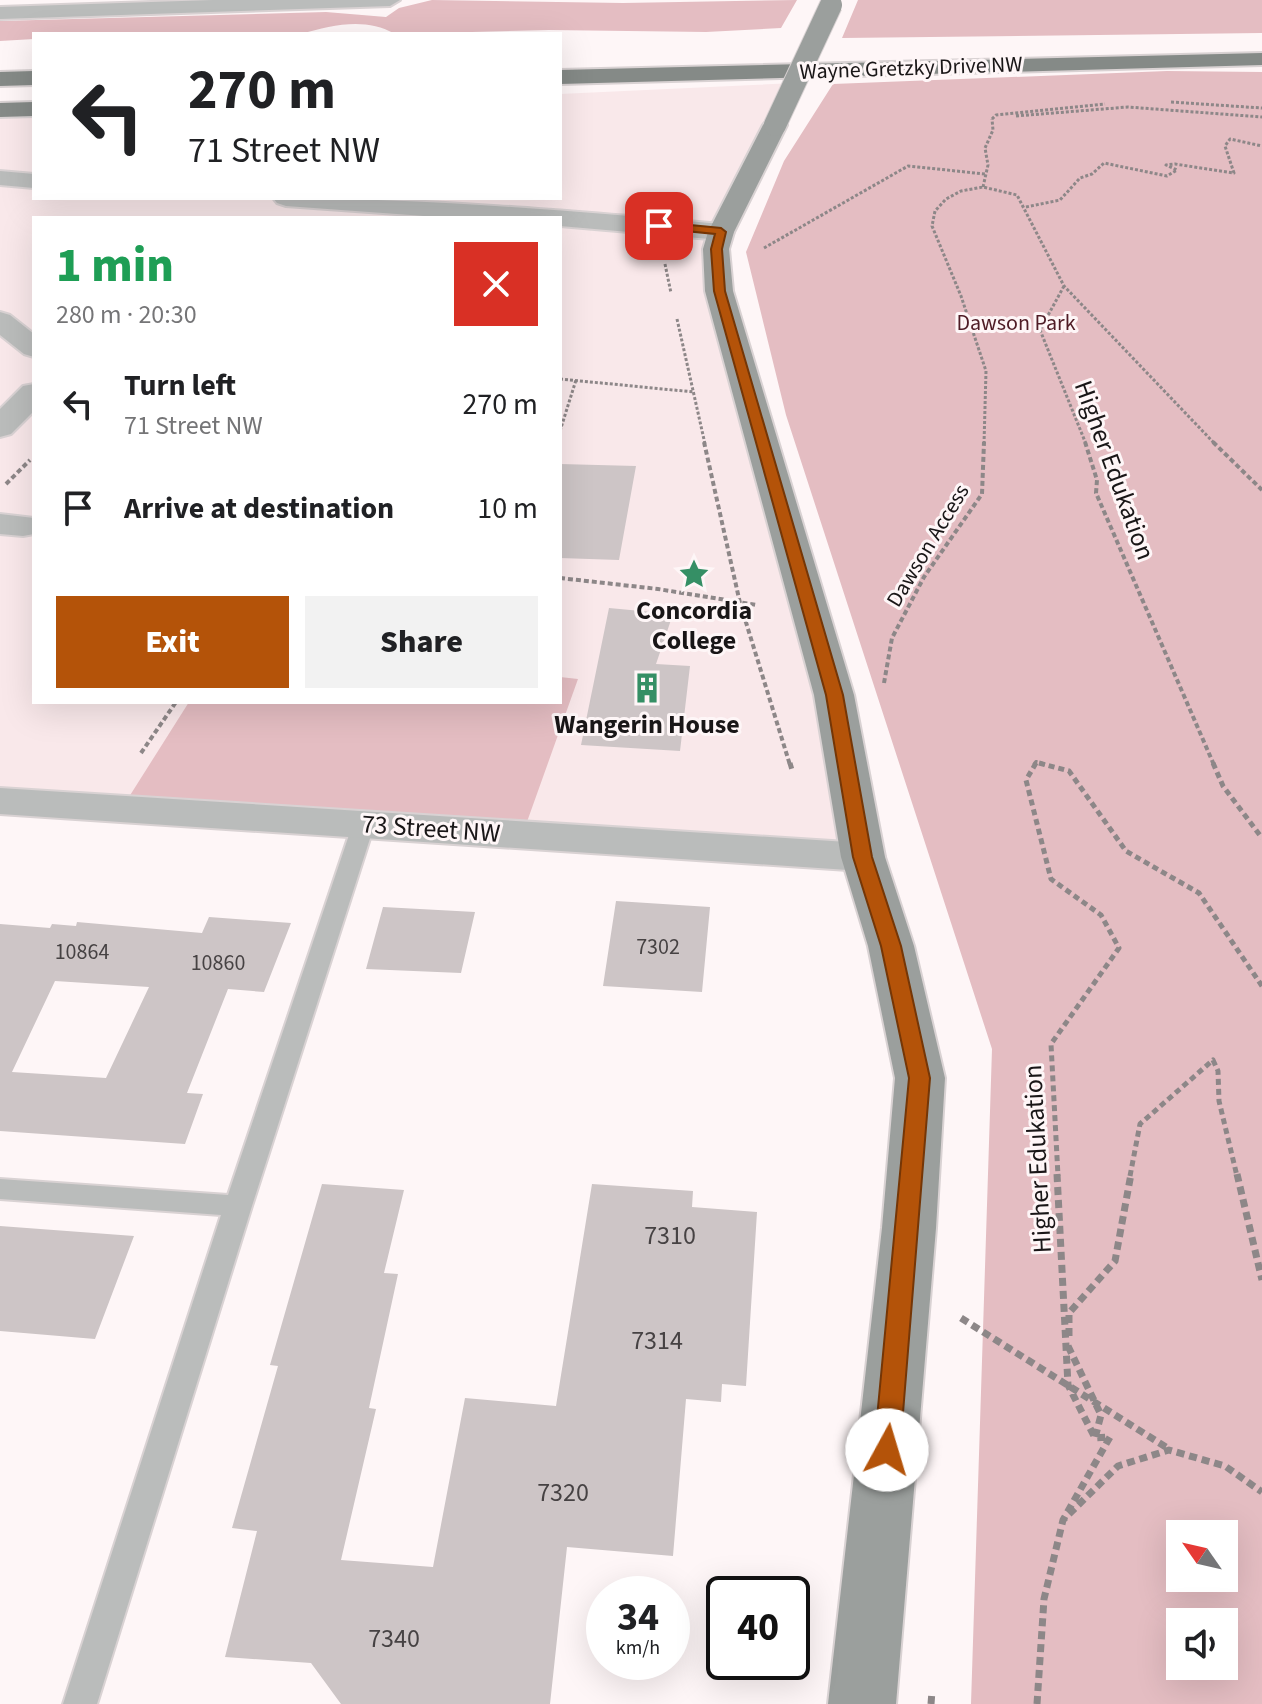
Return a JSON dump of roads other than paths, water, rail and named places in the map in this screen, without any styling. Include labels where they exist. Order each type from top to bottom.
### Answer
[{"type":"main road","name":"Wayne Gretzky Drive NW","points":[[562,77],[777,63],[1262,46]]},
{"type":"main road","points":[[672,52],[777,63]]},
{"type":"main road","name":"Wayne Gretzky Drive NW","points":[[562,62],[1262,59]]},
{"type":"main road","points":[[562,86],[777,63]]},
{"type":"main road","points":[[0,79],[32,78]]},
{"type":"main road","points":[[0,93],[32,92]]},
{"type":"main road","points":[[0,110],[32,109]]},
{"type":"street","points":[[0,13],[390,0]]},
{"type":"street","points":[[832,2],[721,232],[716,249],[719,291],[834,695],[863,857],[891,946],[920,1078],[862,1704]]},
{"type":"street","points":[[0,178],[32,181]]},
{"type":"street","points":[[308,200],[501,216]]},
{"type":"street","points":[[562,218],[721,232]]},
{"type":"street","points":[[0,321],[32,346]]},
{"type":"street","points":[[0,427],[32,395]]},
{"type":"street","name":"73 Street NW","points":[[0,801],[863,857]]},
{"type":"lane","points":[[80,1704],[238,1206],[364,823]]},
{"type":"lane","points":[[0,1189],[238,1206]]},
{"type":"place","name":"Concordia College","points":[[694,574]]},
{"type":"place","name":"Wangerin House","points":[[647,688]]},
{"type":"park label","name":"Dawson Park","points":[[1016,322]]}]
